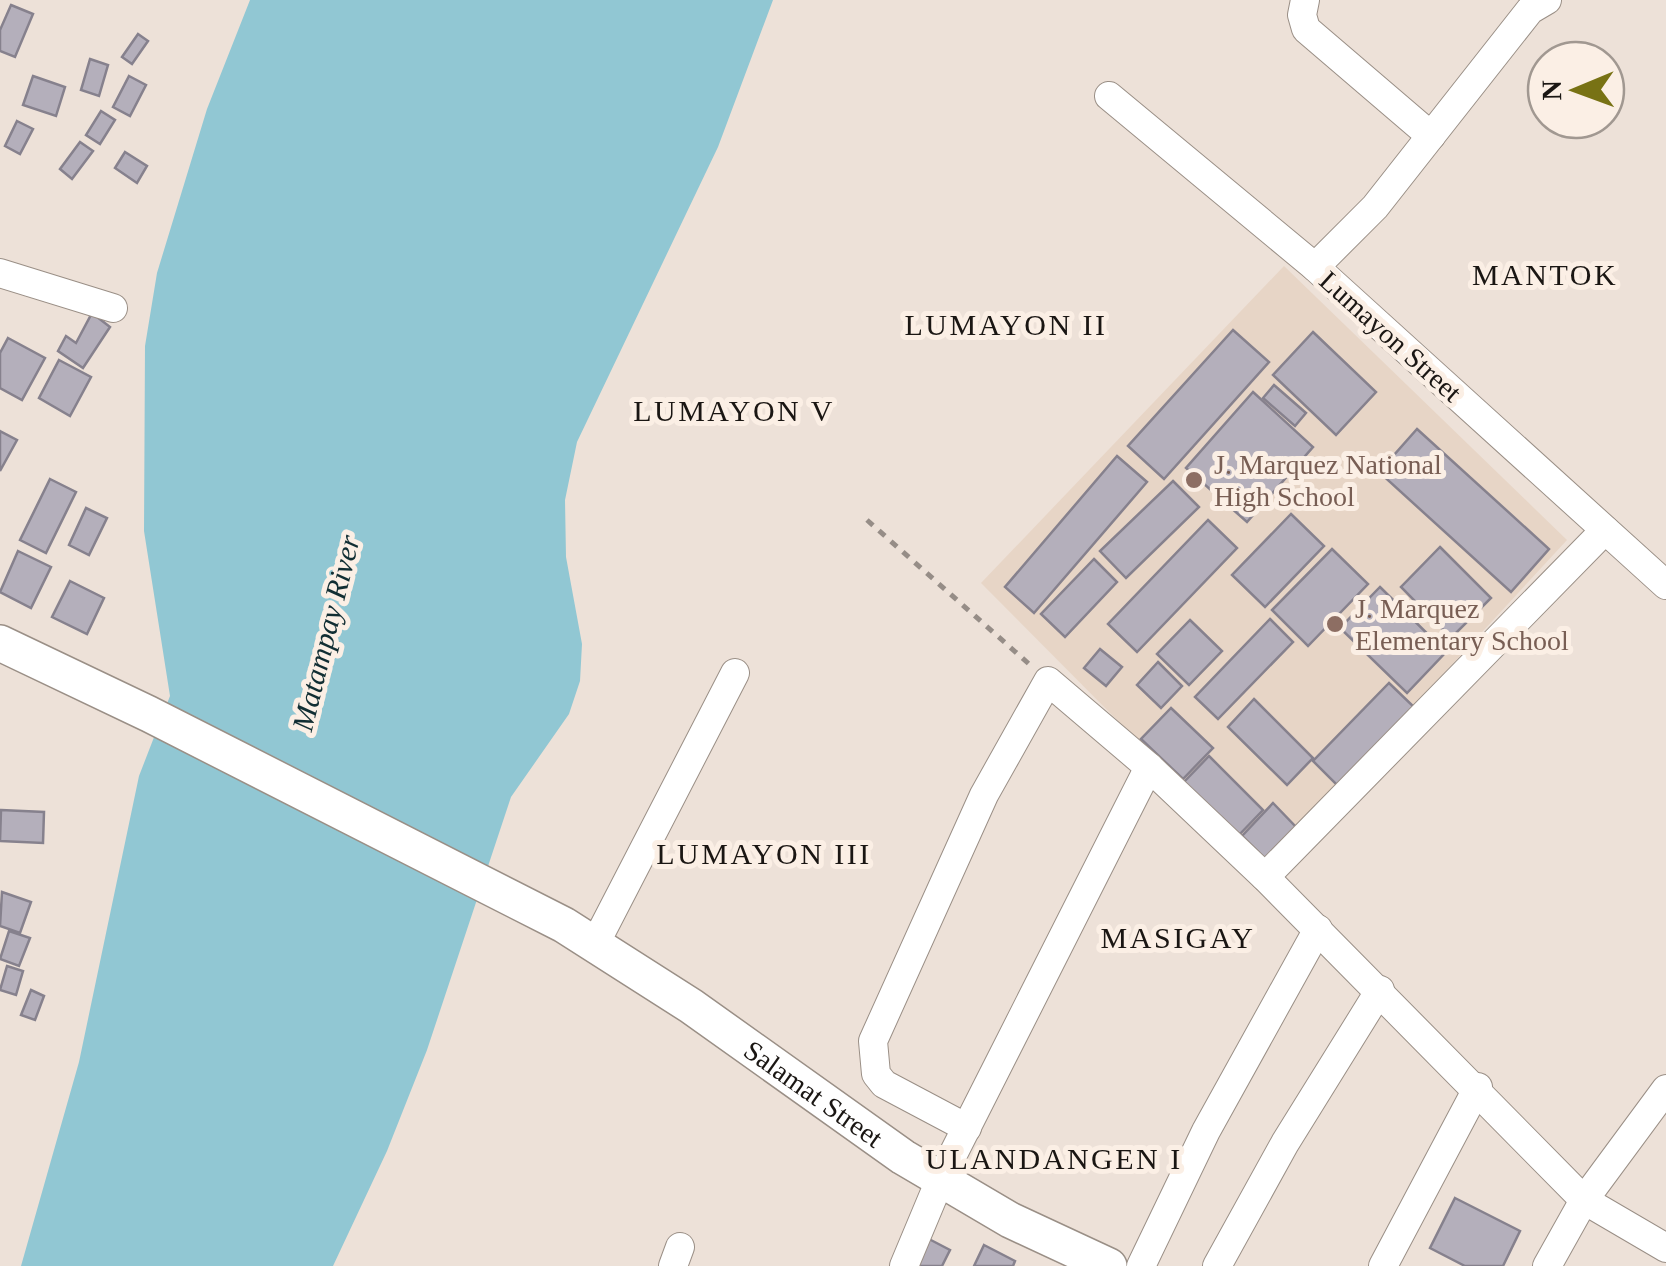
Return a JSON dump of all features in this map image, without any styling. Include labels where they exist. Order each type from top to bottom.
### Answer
[{"type":"main road","name":"Salamat Street","points":[[0,644],[529,906],[691,1006],[850,1123],[940,1180],[1010,1220],[1109,1266]]},
{"type":"street","points":[[1305,0],[1302,15],[1306,29],[1431,136]]},
{"type":"street","points":[[1315,267],[1375,207],[1530,10],[1546,0]]},
{"type":"street","name":"Lumayon Street","points":[[1110,96],[1315,267],[1666,585]]},
{"type":"street","points":[[0,273],[113,308]]},
{"type":"street","points":[[1265,877],[1605,530]]},
{"type":"street","points":[[595,944],[736,673]]},
{"type":"street","points":[[967,1128],[884,1084],[876,1074],[873,1040],[984,795],[1048,681],[1148,767],[1265,877],[1478,1087],[1584,1200],[1666,1248]]},
{"type":"street","points":[[904,1266],[940,1180],[1148,767]]},
{"type":"street","points":[[1141,1266],[1206,1131],[1318,930]]},
{"type":"street","points":[[1217,1266],[1284,1143],[1380,990]]},
{"type":"street","points":[[1383,1266],[1478,1087]]},
{"type":"street","points":[[1547,1266],[1584,1200],[1666,1089]]},
{"type":"path","points":[[867,520],[1048,681]]},
{"type":"shaded area","points":[[1284,266],[1567,540],[1264,868],[981,583]]},
{"type":"water","name":"Matampay River","points":[[250,0],[773,0],[718,147],[577,442],[565,500],[566,557],[582,644],[580,681],[569,714],[511,797],[427,1050],[387,1151],[333,1266],[21,1266],[79,1062],[139,776],[170,696],[144,531],[145,346],[157,273],[207,109]]},
{"type":"building","points":[[11,5],[33,14],[15,57],[0,51],[0,30]]},
{"type":"building","points":[[138,34],[148,41],[132,64],[122,57]]},
{"type":"building","points":[[90,59],[108,65],[99,96],[81,90]]},
{"type":"building","points":[[33,76],[65,87],[56,116],[23,105]]},
{"type":"building","points":[[129,76],[146,85],[130,116],[113,107]]},
{"type":"building","points":[[101,111],[115,120],[100,144],[86,135]]},
{"type":"building","points":[[17,121],[33,129],[20,154],[5,146]]},
{"type":"building","points":[[80,142],[93,151],[72,179],[60,169]]},
{"type":"building","points":[[125,152],[147,166],[137,183],[115,168]]},
{"type":"building","points":[[92,313],[110,327],[83,368],[58,351],[66,336],[76,343]]},
{"type":"building","points":[[1233,330],[1269,362],[1164,479],[1128,446]]},
{"type":"building","points":[[1313,332],[1376,392],[1336,435],[1273,375]]},
{"type":"building","points":[[8,338],[45,358],[22,400],[0,388],[0,353]]},
{"type":"building","points":[[59,360],[91,377],[70,416],[39,398]]},
{"type":"building","points":[[1274,385],[1306,413],[1295,426],[1263,398]]},
{"type":"building","points":[[1253,392],[1313,447],[1247,522],[1186,468]]},
{"type":"building","points":[[1417,429],[1549,549],[1511,592],[1379,472]]},
{"type":"building","points":[[0,431],[17,440],[0,471]]},
{"type":"building","points":[[1117,456],[1147,482],[1034,613],[1005,587]]},
{"type":"building","points":[[50,479],[76,492],[46,553],[20,540]]},
{"type":"building","points":[[1173,481],[1199,507],[1126,578],[1100,551]]},
{"type":"building","points":[[86,508],[107,518],[89,555],[69,545]]},
{"type":"building","points":[[1291,514],[1324,546],[1265,607],[1232,575]]},
{"type":"building","points":[[1208,520],[1237,548],[1137,652],[1108,624]]},
{"type":"building","points":[[1440,547],[1491,598],[1451,638],[1401,587]]},
{"type":"building","points":[[1332,549],[1368,584],[1308,646],[1272,610]]},
{"type":"building","points":[[18,551],[51,567],[31,608],[0,592]]},
{"type":"building","points":[[1094,559],[1117,582],[1065,637],[1041,614]]},
{"type":"building","points":[[70,581],[104,598],[87,634],[52,617]]},
{"type":"building","points":[[1380,587],[1446,652],[1407,693],[1340,628]]},
{"type":"building","points":[[1270,619],[1293,642],[1218,719],[1195,697]]},
{"type":"building","points":[[1190,620],[1222,651],[1189,685],[1157,654]]},
{"type":"building","points":[[1100,649],[1122,667],[1106,686],[1084,668]]},
{"type":"building","points":[[1158,662],[1182,686],[1161,708],[1137,685]]},
{"type":"building","points":[[1389,683],[1415,708],[1339,787],[1313,761]]},
{"type":"building","points":[[1254,699],[1313,758],[1287,785],[1228,727]]},
{"type":"building","points":[[1171,708],[1213,748],[1183,779],[1141,739]]},
{"type":"building","points":[[1209,756],[1263,810],[1238,836],[1183,783]]},
{"type":"building","points":[[1273,803],[1296,827],[1265,859],[1242,836]]},
{"type":"building","points":[[1,810],[44,812],[43,843],[0,841]]},
{"type":"building","points":[[2,892],[31,902],[20,933],[0,926]]},
{"type":"building","points":[[9,931],[30,938],[19,966],[0,959]]},
{"type":"building","points":[[7,966],[23,971],[16,995],[0,990]]},
{"type":"building","points":[[31,990],[44,996],[35,1020],[21,1015]]},
{"type":"building","points":[[1455,1198],[1520,1231],[1503,1266],[1465,1266],[1430,1248]]},
{"type":"building","points":[[927,1238],[950,1250],[942,1266],[916,1266]]},
{"type":"building","points":[[984,1245],[1015,1261],[1013,1266],[974,1266]]},
{"type":"place","name":"J. Marquez National High School","points":[[1194,480]]},
{"type":"place","name":"J. Marquez Elementary School","points":[[1335,624]]},
{"type":"district","name":"MANTOK","points":[[1545,275]]},
{"type":"district","name":"LUMAYON II","points":[[1006,325]]},
{"type":"district","name":"LUMAYON V","points":[[734,411]]},
{"type":"district","name":"LUMAYON III","points":[[764,854]]},
{"type":"district","name":"MASIGAY","points":[[1178,938]]},
{"type":"district","name":"ULANDANGEN I","points":[[1054,1159]]}]
